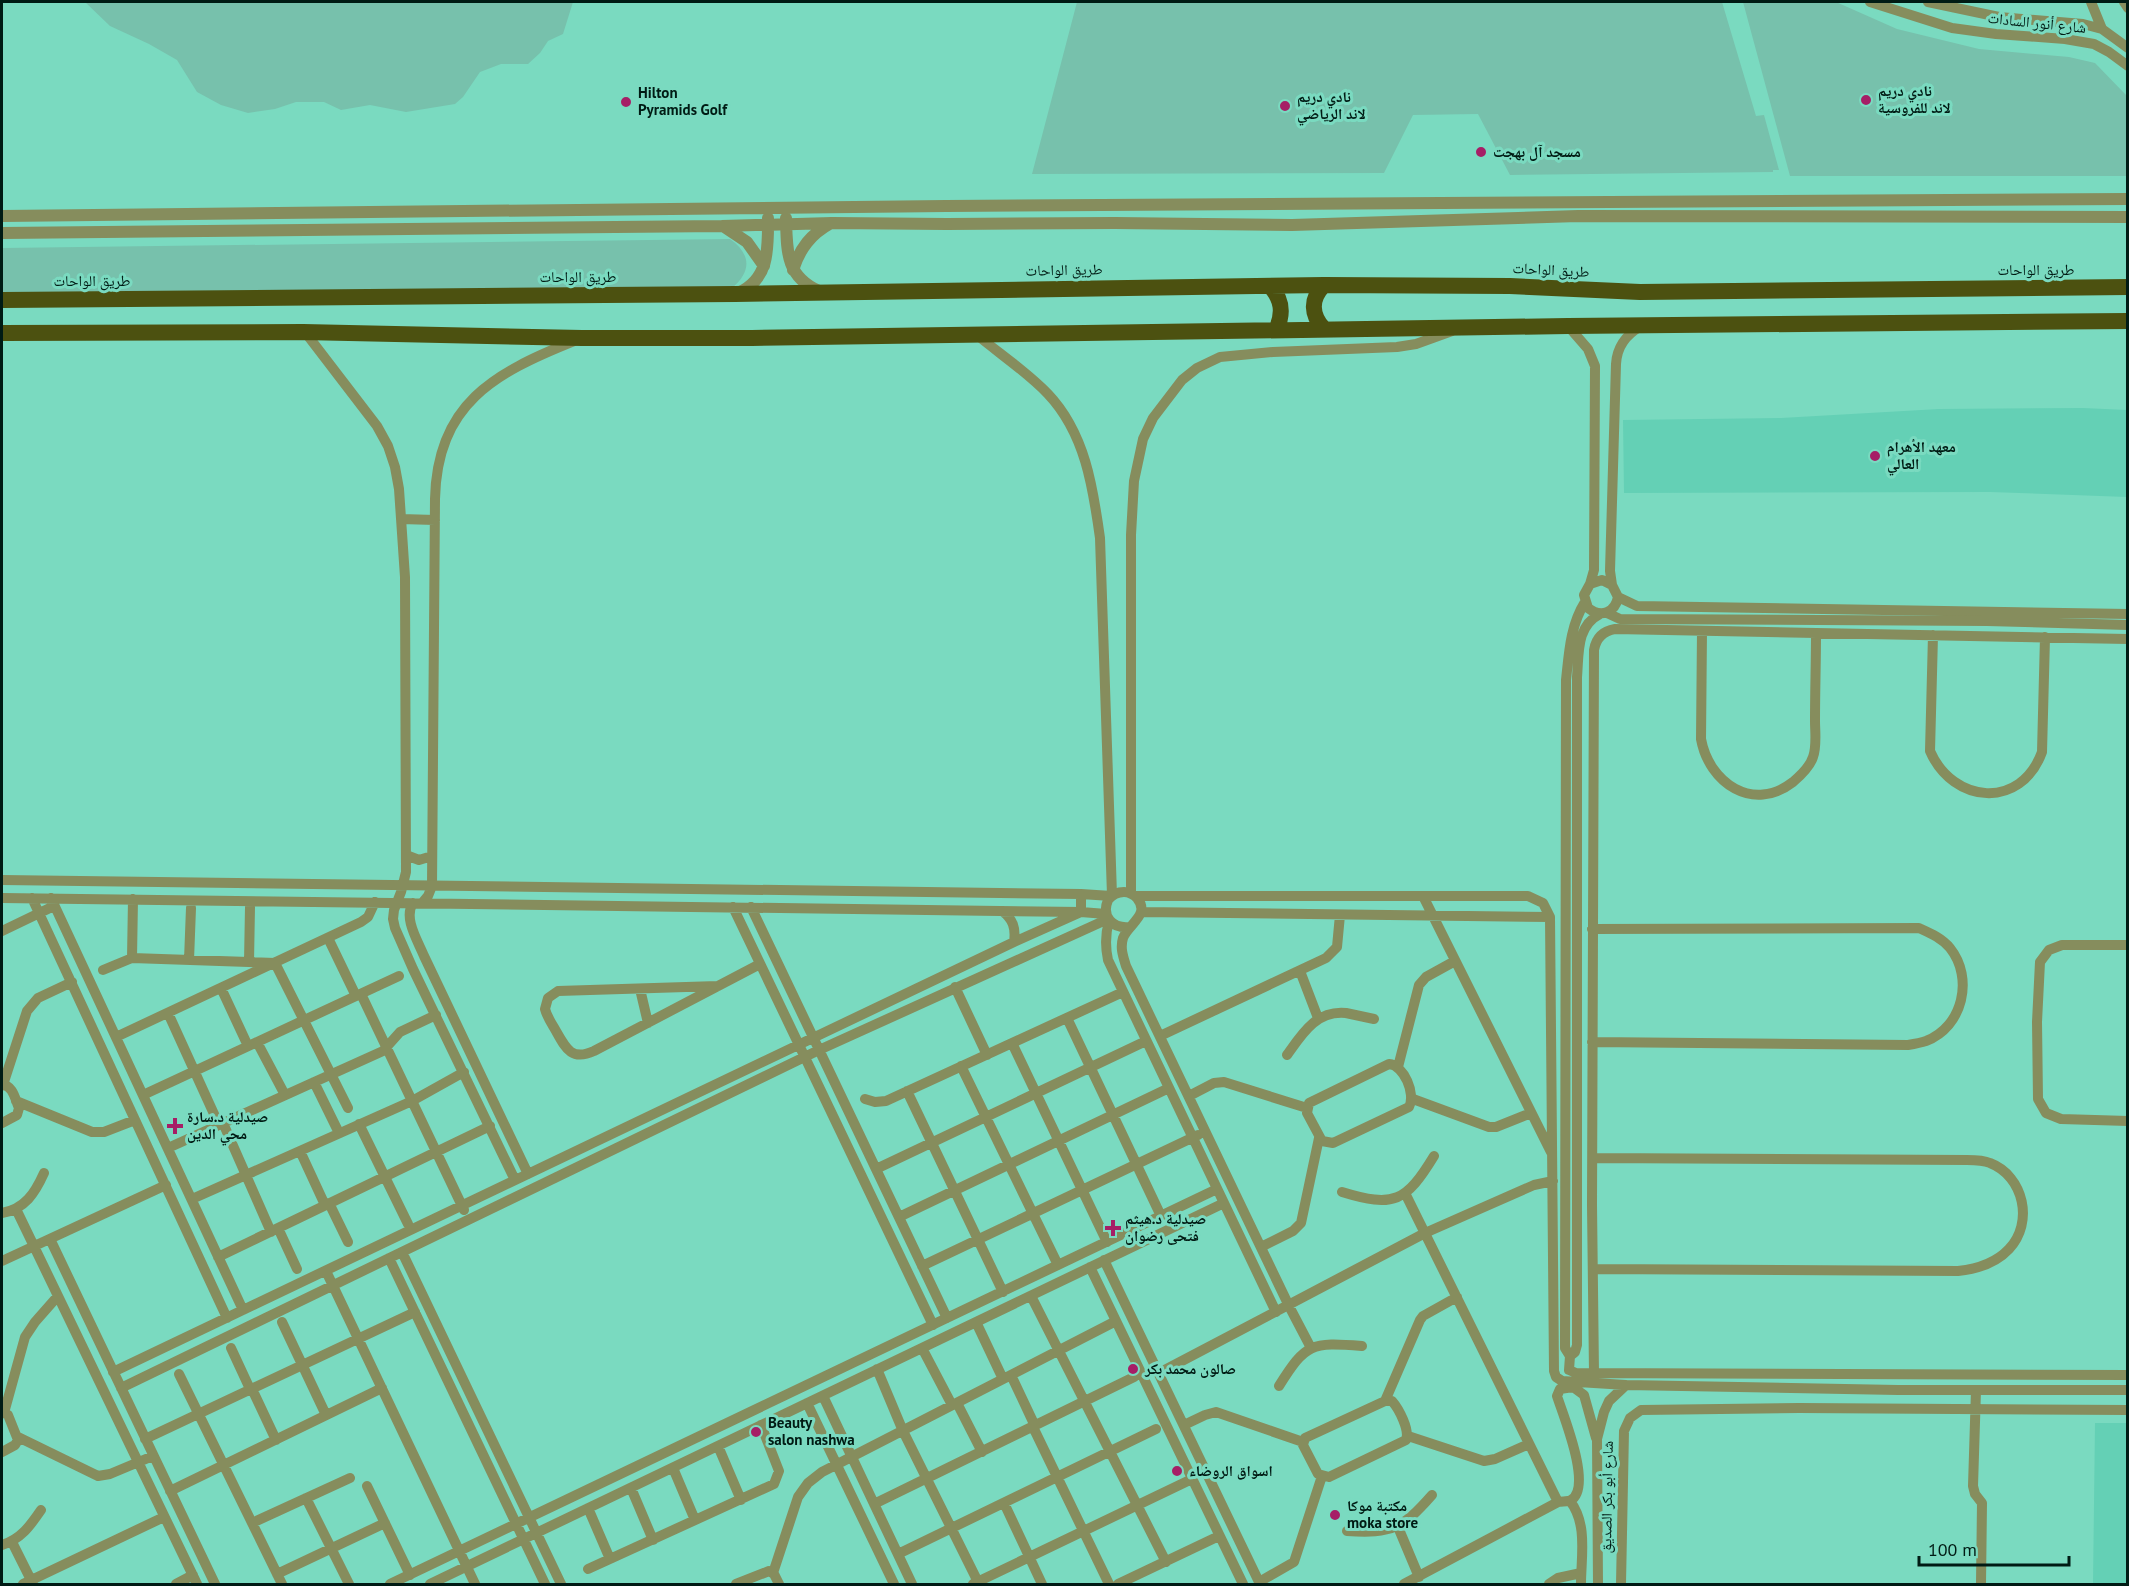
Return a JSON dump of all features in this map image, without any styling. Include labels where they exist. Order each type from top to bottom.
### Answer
[{"type":"highway","name":"طريق الواحات","points":[[2,300],[735,294],[1324,285],[1510,286],[1640,292],[2127,287]]},
{"type":"highway","points":[[1324,285],[1314,299],[1313,307],[1314,316],[1324,329]]},
{"type":"highway","points":[[1270,286],[1279,299],[1281,307],[1280,322],[1276,330]]},
{"type":"highway","points":[[2,333],[305,332],[582,338],[2127,321]]},
{"type":"street","name":"شارع أنور السادات","points":[[1870,2],[1952,28],[2094,44],[2127,66]]},
{"type":"street","name":"شارع أنور السادات","points":[[1928,2],[1999,17],[2083,24],[2102,29],[2127,48]]},
{"type":"street","points":[[2091,2],[2102,29]]},
{"type":"street","points":[[2124,2],[2127,8]]},
{"type":"street","points":[[2,216],[1275,203],[2127,199]]},
{"type":"street","points":[[1275,203],[1275,225]]},
{"type":"street","points":[[1291,203],[1292,225]]},
{"type":"street","points":[[946,206],[947,225]]},
{"type":"street","points":[[920,207],[920,224]]},
{"type":"street","points":[[735,294],[756,280],[764,266],[768,248],[768,208]]},
{"type":"street","points":[[785,208],[788,255],[793,270],[804,283],[820,292]]},
{"type":"street","points":[[355,213],[355,228]]},
{"type":"street","points":[[2,233],[832,223],[1292,225],[1578,216],[2127,217]]},
{"type":"street","points":[[793,270],[803,246],[821,229],[832,223]]},
{"type":"street","points":[[722,226],[747,242],[764,266]]},
{"type":"street","points":[[2106,288],[2127,279]]},
{"type":"street","points":[[1568,326],[1588,349],[1595,366],[1594,570],[1584,595],[1585,602],[1593,612],[1620,619],[1987,621],[2127,614]]},
{"type":"street","points":[[1641,326],[1624,340],[1616,357],[1610,571],[1612,585],[1618,597],[1637,606],[2063,617],[2127,625]]},
{"type":"street","points":[[1311,1348],[1122,956],[1124,935],[1141,912],[1139,901],[1133,895],[1131,535],[1134,481],[1143,439],[1154,418],[1182,380],[1197,368],[1220,357],[1273,352],[1397,347],[1416,344],[1460,327]]},
{"type":"street","points":[[305,332],[377,426],[388,446],[395,467],[405,577],[406,872],[404,885],[394,910],[393,923],[515,1180]]},
{"type":"street","points":[[977,335],[1047,393],[1065,415],[1086,458],[1100,538],[1112,896],[1106,904],[1108,918],[1105,945],[1108,960],[1276,1312]]},
{"type":"street","points":[[528,1174],[427,963],[411,922],[410,907],[428,896],[432,885],[435,485],[439,458],[452,427],[470,400],[479,391],[546,352],[582,338]]},
{"type":"street","points":[[1594,480],[1613,480]]},
{"type":"street","points":[[1594,513],[1611,513]]},
{"type":"street","points":[[401,519],[435,520]]},
{"type":"street","points":[[1590,584],[1602,580],[1612,585]]},
{"type":"street","points":[[1570,1356],[1575,1352],[1577,1346],[1579,657],[1582,634],[1586,625],[1616,603],[1618,597]]},
{"type":"street","points":[[1585,602],[1577,616],[1570,641],[1566,680],[1565,1348],[1570,1356],[1571,1372],[2127,1375]]},
{"type":"street","points":[[1760,620],[1760,632]]},
{"type":"street","points":[[1986,636],[1987,621]]},
{"type":"street","points":[[1594,1373],[1592,1042],[1595,644],[1603,633],[1615,629],[2127,639]]},
{"type":"street","points":[[1702,631],[1701,739],[1703,749],[1712,768],[1725,783],[1743,792],[1762,795],[1781,790],[1789,785],[1798,778],[1813,758],[1816,633]]},
{"type":"street","points":[[1933,635],[1930,751],[1936,765],[1946,777],[1972,792],[1986,794],[2000,792],[2022,782],[2035,768],[2042,752],[2045,638]]},
{"type":"street","points":[[406,855],[419,860],[432,856]]},
{"type":"street","points":[[2,880],[891,891],[1112,896],[1121,892],[1133,895],[1528,896],[1543,903],[1550,917],[1555,1375],[1562,1381],[1626,1385],[1741,1387],[2127,1390]]},
{"type":"street","points":[[227,883],[227,901]]},
{"type":"street","points":[[610,888],[610,906]]},
{"type":"street","points":[[1578,890],[1593,891]]},
{"type":"street","points":[[889,909],[891,891]]},
{"type":"street","points":[[1081,894],[1081,912]]},
{"type":"street","points":[[1423,896],[1553,1155]]},
{"type":"street","points":[[2,898],[32,898],[53,902],[133,899],[1081,912],[1108,918],[1115,926],[1130,927]]},
{"type":"street","points":[[32,898],[227,1318]]},
{"type":"street","points":[[132,958],[133,899]]},
{"type":"street","points":[[2,931],[39,913],[53,902]]},
{"type":"street","points":[[53,902],[243,1310]]},
{"type":"street","points":[[116,1038],[361,922],[368,917],[375,902]]},
{"type":"street","points":[[249,962],[250,907]]},
{"type":"street","points":[[733,907],[933,1325]]},
{"type":"street","points":[[752,907],[947,1318]]},
{"type":"street","points":[[189,960],[191,908]]},
{"type":"street","points":[[1002,911],[1014,924],[1014,942]]},
{"type":"street","points":[[113,1372],[799,1044],[1081,912]]},
{"type":"street","points":[[1141,912],[1550,917]]},
{"type":"street","points":[[1160,1036],[1332,954],[1338,941],[1340,915]]},
{"type":"street","points":[[121,1388],[655,1128],[1108,918]]},
{"type":"street","points":[[1592,1042],[1908,1045],[1926,1041],[1942,1031],[1954,1017],[1962,1000],[1964,981],[1959,963],[1949,947],[1935,935],[1919,928],[1593,929]]},
{"type":"street","points":[[1080,931],[1098,935],[1105,945]]},
{"type":"street","points":[[328,938],[386,1047],[468,1220]]},
{"type":"street","points":[[2127,945],[2062,945],[2049,950],[2040,962],[2037,1022],[2038,1099],[2046,1113],[2061,1119],[2127,1121]]},
{"type":"street","points":[[1108,960],[1122,956]]},
{"type":"street","points":[[104,970],[132,958],[275,963]]},
{"type":"street","points":[[1455,961],[1426,977],[1419,985],[1398,1067],[1413,1099],[1489,1127],[1496,1127],[1531,1113]]},
{"type":"street","points":[[275,963],[348,1108]]},
{"type":"street","points":[[413,969],[427,963]]},
{"type":"street","points":[[718,986],[558,991],[548,998],[547,1014],[566,1049],[576,1054],[588,1054],[648,1023],[760,964]]},
{"type":"street","points":[[1299,971],[1318,1018]]},
{"type":"street","points":[[143,1095],[399,976]]},
{"type":"street","points":[[2,1123],[19,1113],[20,1108],[11,1088],[2,1085],[27,1011],[38,999],[72,982]]},
{"type":"street","points":[[955,987],[987,1055]]},
{"type":"street","points":[[221,988],[285,1095]]},
{"type":"street","points":[[640,988],[648,1023]]},
{"type":"street","points":[[912,991],[919,1004]]},
{"type":"street","points":[[865,1099],[875,1102],[886,1101],[1123,992]]},
{"type":"street","points":[[168,1013],[246,1175],[297,1269]]},
{"type":"street","points":[[1287,1055],[1306,1027],[1318,1018],[1345,1013],[1374,1019]]},
{"type":"street","points":[[90,1021],[105,1014]]},
{"type":"street","points":[[168,1148],[383,1052],[400,1032],[436,1015]]},
{"type":"street","points":[[1067,1018],[1161,1216]]},
{"type":"street","points":[[867,1186],[878,1174],[931,1143],[1146,1041]]},
{"type":"street","points":[[1012,1043],[1107,1242]]},
{"type":"street","points":[[1566,1052],[1578,1052]]},
{"type":"street","points":[[1306,1108],[1309,1103],[1389,1064],[1398,1067]]},
{"type":"street","points":[[962,1066],[1058,1265]]},
{"type":"street","points":[[192,1199],[412,1101],[464,1072]]},
{"type":"street","points":[[314,1082],[339,1133]]},
{"type":"street","points":[[1189,1096],[1214,1083],[1224,1082],[1306,1108],[1319,1138],[1325,1143],[1333,1143],[1409,1107],[1413,1099]]},
{"type":"street","points":[[899,1217],[1169,1088]]},
{"type":"street","points":[[906,1091],[1002,1292]]},
{"type":"street","points":[[16,1101],[92,1132],[104,1132],[135,1120]]},
{"type":"street","points":[[649,1116],[655,1128]]},
{"type":"street","points":[[359,1124],[408,1224]]},
{"type":"street","points":[[218,1257],[490,1126]]},
{"type":"street","points":[[922,1266],[1206,1131]]},
{"type":"street","points":[[1261,1247],[1293,1231],[1301,1223],[1319,1138]]},
{"type":"street","points":[[300,1150],[348,1242]]},
{"type":"street","points":[[1342,1192],[1373,1201],[1389,1200],[1405,1193],[1416,1184],[1434,1156]]},
{"type":"street","points":[[1593,1158],[1989,1162],[2012,1179],[2023,1207],[2023,1221],[2010,1248],[1999,1258],[1984,1266],[1958,1271],[1593,1269]]},
{"type":"street","points":[[2,1213],[16,1209],[33,1195],[44,1173]]},
{"type":"street","points":[[1159,1373],[1425,1233],[1534,1185],[1553,1181]]},
{"type":"street","points":[[2,1261],[166,1185]]},
{"type":"street","points":[[390,1584],[1217,1189]]},
{"type":"street","points":[[1405,1193],[1558,1502]]},
{"type":"street","points":[[430,1584],[1224,1203]]},
{"type":"street","points":[[1577,1205],[1592,1205]]},
{"type":"street","points":[[16,1209],[195,1580],[176,1584]]},
{"type":"street","points":[[50,1239],[215,1584]]},
{"type":"street","points":[[402,1251],[561,1584]]},
{"type":"street","points":[[389,1258],[545,1584]]},
{"type":"street","points":[[1104,1260],[1260,1583],[1294,1562],[1322,1476]]},
{"type":"street","points":[[1090,1267],[1243,1584]]},
{"type":"street","points":[[326,1270],[475,1584]]},
{"type":"street","points":[[1031,1296],[1166,1562]]},
{"type":"street","points":[[57,1297],[25,1337],[3,1412],[8,1415],[18,1437],[98,1476],[104,1476],[153,1456]]},
{"type":"street","points":[[1385,1401],[1420,1320],[1423,1316],[1457,1297]]},
{"type":"street","points":[[145,1438],[415,1312]]},
{"type":"street","points":[[779,1584],[773,1573],[798,1497],[815,1478],[1116,1321]]},
{"type":"street","points":[[282,1322],[326,1415]]},
{"type":"street","points":[[976,1322],[1034,1426],[1109,1584]]},
{"type":"street","points":[[1279,1386],[1298,1357],[1311,1348],[1327,1343],[1362,1346]]},
{"type":"street","points":[[231,1348],[276,1440]]},
{"type":"street","points":[[922,1348],[982,1452]]},
{"type":"street","points":[[161,1350],[168,1365]]},
{"type":"street","points":[[854,1363],[863,1377]]},
{"type":"street","points":[[878,1369],[903,1431],[977,1584],[1192,1479]]},
{"type":"street","points":[[179,1374],[282,1584]]},
{"type":"street","points":[[874,1504],[1134,1377]]},
{"type":"street","points":[[1598,1584],[1597,1438],[1609,1401],[1626,1385]]},
{"type":"street","points":[[1570,1501],[1578,1489],[1580,1479],[1575,1453],[1557,1396],[1560,1389],[1573,1387],[1584,1395],[1597,1438]]},
{"type":"street","points":[[1741,1387],[1742,1408],[2127,1410]]},
{"type":"street","points":[[170,1491],[382,1388]]},
{"type":"street","points":[[1976,1390],[1973,1486],[1975,1494],[1982,1503],[1981,1584]]},
{"type":"street","points":[[823,1396],[912,1584]]},
{"type":"street","points":[[1303,1442],[1307,1437],[1385,1401],[1392,1401],[1396,1405],[1408,1436]]},
{"type":"street","points":[[807,1403],[893,1582],[907,1573]]},
{"type":"street","name":"شارع أبو بكر الصديق","points":[[1621,1584],[1626,1424],[1634,1414],[1650,1409],[1742,1408]]},
{"type":"street","points":[[1184,1425],[1216,1412],[1303,1442],[1316,1472],[1329,1477],[1404,1442],[1408,1436]]},
{"type":"street","points":[[588,1569],[771,1486],[779,1475],[779,1471],[761,1425]]},
{"type":"street","points":[[898,1554],[1156,1429]]},
{"type":"street","points":[[1408,1436],[1484,1461],[1495,1460],[1529,1444]]},
{"type":"street","points":[[2,1452],[15,1445],[18,1437]]},
{"type":"street","points":[[688,1442],[696,1457]]},
{"type":"street","points":[[1178,1451],[1193,1444]]},
{"type":"street","points":[[718,1446],[741,1500]]},
{"type":"street","points":[[673,1468],[695,1520]]},
{"type":"street","points":[[252,1523],[350,1478]]},
{"type":"street","points":[[367,1486],[410,1575]]},
{"type":"street","points":[[631,1488],[653,1540]]},
{"type":"street","points":[[1347,1531],[1382,1532],[1398,1527],[1411,1519],[1432,1495]]},
{"type":"street","points":[[306,1498],[349,1584]]},
{"type":"street","points":[[1404,1584],[1423,1579],[1558,1502],[1570,1501]]},
{"type":"street","points":[[1549,1584],[1558,1578],[1581,1579],[1582,1526],[1578,1513],[1570,1501]]},
{"type":"street","points":[[1004,1503],[1042,1584]]},
{"type":"street","points":[[588,1509],[610,1559]]},
{"type":"street","points":[[41,1510],[23,1534],[7,1543],[29,1583],[164,1517]]},
{"type":"street","points":[[277,1574],[385,1523]]},
{"type":"street","points":[[1398,1527],[1423,1579]]},
{"type":"street","points":[[1118,1584],[1219,1536]]},
{"type":"street","points":[[736,1584],[764,1572],[773,1573]]},
{"type":"shaded area","points":[[85,2],[573,2],[563,34],[548,41],[540,53],[528,64],[501,64],[480,72],[463,97],[455,104],[406,112],[370,105],[341,110],[324,102],[296,102],[275,109],[248,113],[221,105],[197,92],[177,60],[110,26]]},
{"type":"shaded area","points":[[1077,2],[1722,2],[1756,116],[1764,115],[1779,170],[1773,170],[1773,172],[1510,175],[1478,114],[1413,115],[1384,173],[1032,174]]},
{"type":"shaded area","points":[[1743,2],[1836,2],[1897,29],[1979,49],[2069,57],[2095,63],[2127,96],[2127,176],[1790,176]]},
{"type":"shaded area","points":[[730,239],[742,251],[746,263],[743,275],[732,288],[2,295],[2,248]]},
{"type":"shaded area","name":"معهد الأهرام العالي","points":[[1939,409],[2127,410],[2127,497],[1990,492],[1624,493],[1623,420],[1781,418]]},
{"type":"shaded area","points":[[2095,1423],[2127,1423],[2127,1584],[2093,1584]]},
{"type":"place","name":"نادي دريم لاند للفروسية","points":[[1866,100]]},
{"type":"place","name":"Hilton Pyramids Golf","points":[[626,102]]},
{"type":"place","name":"نادي دريم لاند الرياضي","points":[[1285,106]]},
{"type":"place","name":"مسجد آل بهجت","points":[[1481,152]]},
{"type":"place","name":"معهد الأهرام العالي","points":[[1875,456]]},
{"type":"place","name":"صيدلية د.سارة محي الدين","points":[[175,1126]]},
{"type":"place","name":"صيدلية د.هيثم فتحى رضوان","points":[[1113,1228]]},
{"type":"place","name":"صالون محمد بكر","points":[[1133,1369]]},
{"type":"place","name":"Beauty salon nashwa","points":[[756,1432]]},
{"type":"place","name":"اسواق الروضاء","points":[[1177,1471]]},
{"type":"place","name":"مكتبة موكا moka store","points":[[1335,1515]]}]
